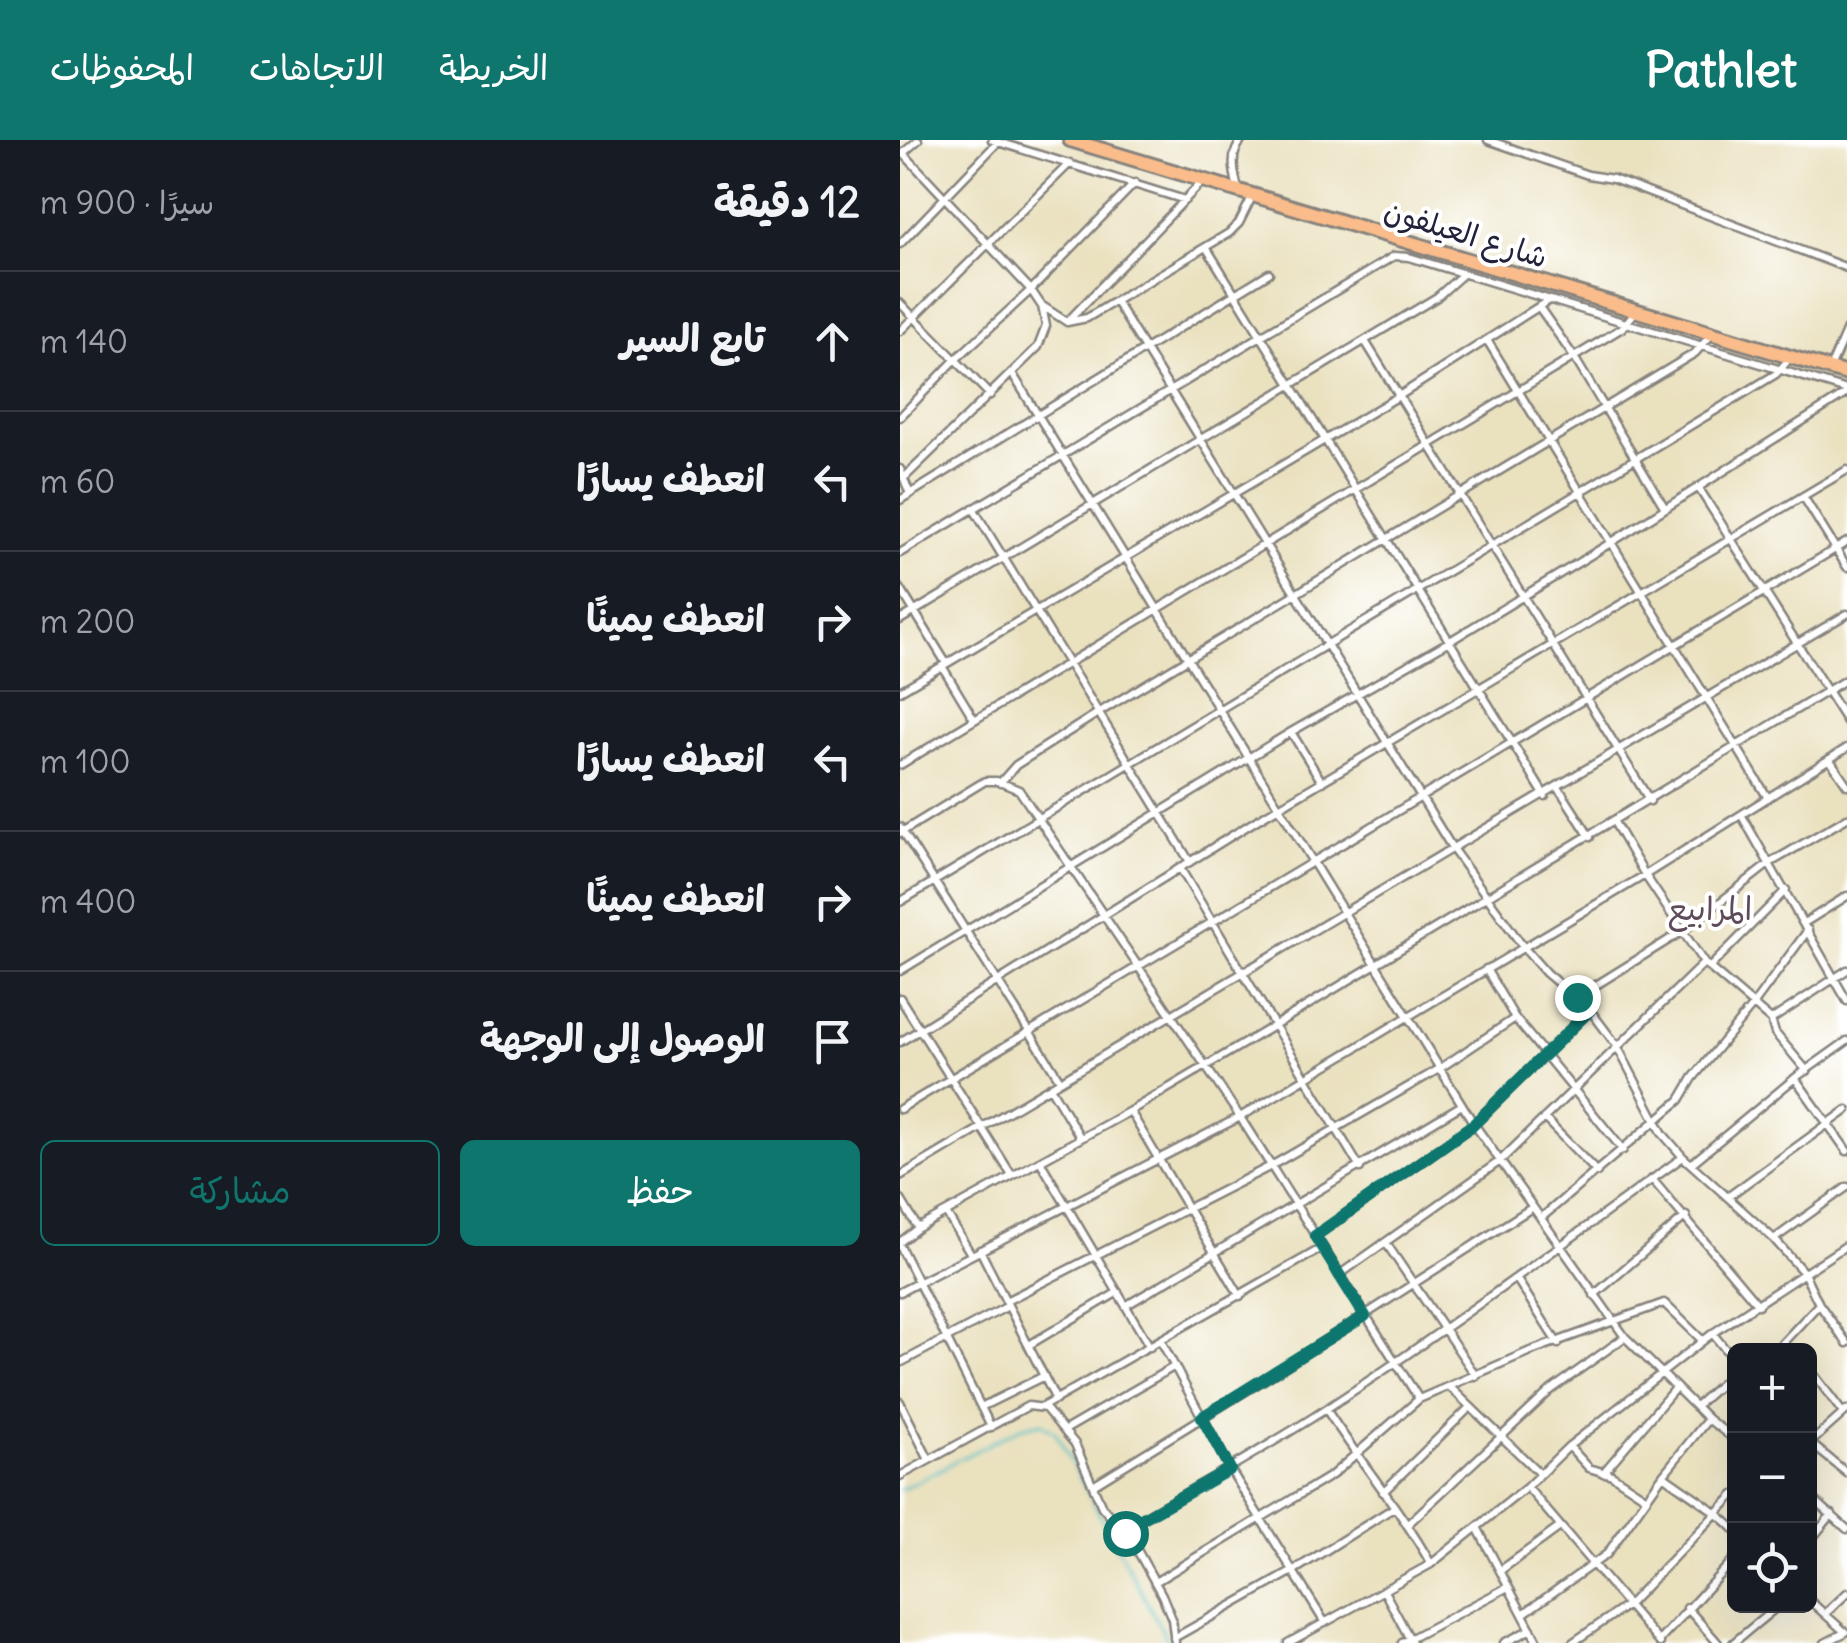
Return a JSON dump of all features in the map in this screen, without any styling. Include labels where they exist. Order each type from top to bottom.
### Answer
[{"type":"highway","name":"شارع العيلفون","points":[[1070,140],[1637,310],[1708,339],[1847,374]]},
{"type":"street","points":[[904,478],[1042,341],[1046,326],[1032,290],[902,155],[918,140]]},
{"type":"street","points":[[1488,140],[1588,175],[1613,179],[1847,268]]},
{"type":"street","points":[[900,244],[996,141],[1184,200]]},
{"type":"street","points":[[1237,142],[1233,166],[1238,190]]},
{"type":"street","points":[[900,330],[1070,164]]},
{"type":"street","points":[[1067,322],[1204,180]]},
{"type":"street","points":[[900,417],[1032,290],[1134,183]]},
{"type":"street","points":[[1041,305],[1067,322],[1084,320],[1236,227],[1253,196]]},
{"type":"street","points":[[1206,248],[1545,796]]},
{"type":"street","points":[[900,553],[1390,257],[1409,257],[1628,323],[1708,339],[1847,391]]},
{"type":"street","points":[[900,500],[1269,273]]},
{"type":"street","points":[[900,620],[1438,297],[1463,274]]},
{"type":"street","points":[[900,691],[1399,396],[1550,300]]},
{"type":"street","points":[[1116,302],[1454,850],[1524,948],[1546,973],[1590,1010],[1617,1046],[1663,1134],[1774,1239],[1804,1273],[1819,1304],[1847,1343]]},
{"type":"street","points":[[900,304],[990,395]]},
{"type":"street","points":[[1539,307],[1666,508]]},
{"type":"street","points":[[900,766],[1574,357],[1628,323],[1637,310]]},
{"type":"street","points":[[1830,368],[1847,330]]},
{"type":"street","points":[[1000,782],[1016,765],[1098,713],[1548,442],[1708,339]]},
{"type":"street","points":[[1365,340],[1650,801]]},
{"type":"street","points":[[1487,340],[1768,798]]},
{"type":"street","points":[[900,902],[1636,458],[1781,369],[1790,357]]},
{"type":"street","points":[[1012,372],[1474,1124],[1626,1338],[1708,1419],[1729,1433]]},
{"type":"street","points":[[900,971],[1612,542],[1847,391]]},
{"type":"street","points":[[900,469],[910,494]]},
{"type":"street","points":[[900,1042],[1278,808],[1847,470]]},
{"type":"street","points":[[1698,487],[1847,722]]},
{"type":"street","points":[[1803,496],[1847,567]]},
{"type":"street","points":[[973,508],[1190,862]]},
{"type":"street","points":[[900,1109],[1847,542]]},
{"type":"street","points":[[900,588],[974,719]]},
{"type":"street","points":[[900,1176],[1847,614]]},
{"type":"street","points":[[991,1427],[900,1244],[918,1228],[1275,1026],[1847,680]]},
{"type":"street","points":[[1291,732],[1322,782]]},
{"type":"street","points":[[900,1292],[1240,1117],[1645,875],[1847,748]]},
{"type":"street","points":[[1830,760],[1847,785]]},
{"type":"street","points":[[1060,1080],[901,830],[986,781],[1019,790],[1040,816],[1240,1117],[1419,1399]]},
{"type":"street","points":[[1558,787],[1590,836]]},
{"type":"street","points":[[1742,816],[1847,1001]]},
{"type":"street","points":[[1577,997],[1683,930],[1770,863],[1847,818]]},
{"type":"street","points":[[1614,822],[1707,965],[1772,1020],[1775,1033],[1807,1070]]},
{"type":"street","points":[[1180,868],[1360,1168]]},
{"type":"street","points":[[1338,1275],[1500,1160],[1786,890]]},
{"type":"street","points":[[1540,1218],[1680,1100],[1693,1078],[1753,1006],[1806,926],[1847,896]]},
{"type":"street","points":[[1486,969],[1515,1018],[1623,1150]]},
{"type":"street","points":[[1772,1020],[1847,970]]},
{"type":"street","points":[[900,998],[1011,1174]]},
{"type":"street","points":[[1315,1236],[1474,1124],[1590,1010]]},
{"type":"street","points":[[900,1363],[1097,1254],[1271,1166],[1438,1069],[1515,1018]]},
{"type":"street","points":[[1692,1164],[1795,1078],[1847,1041]]},
{"type":"street","points":[[1795,1078],[1847,1151]]},
{"type":"street","points":[[1050,1087],[1080,1138]]},
{"type":"street","points":[[1127,1304],[1462,1105]]},
{"type":"street","points":[[1729,1196],[1847,1110]]},
{"type":"street","points":[[1130,1111],[1240,1296]]},
{"type":"street","points":[[1544,1118],[1597,1172]]},
{"type":"street","points":[[1122,1530],[1326,1409],[1561,1248],[1683,1157]]},
{"type":"street","points":[[1040,1160],[1150,1347]]},
{"type":"street","points":[[1652,1179],[1758,1306]]},
{"type":"street","points":[[1774,1239],[1847,1187]]},
{"type":"street","points":[[900,1198],[918,1228]]},
{"type":"street","points":[[1093,1485],[1532,1207]]},
{"type":"street","points":[[946,1213],[971,1254]]},
{"type":"street","points":[[1594,1295],[1686,1216]]},
{"type":"street","points":[[1386,1244],[1476,1376]]},
{"type":"street","points":[[1291,1642],[1431,1564],[1527,1487],[1569,1446],[1703,1341],[1844,1247],[1847,1256]]},
{"type":"street","points":[[900,1476],[1028,1406],[1042,1407],[1056,1400],[1322,1248]]},
{"type":"street","points":[[980,1250],[1056,1400]]},
{"type":"street","points":[[1516,1278],[1558,1344]]},
{"type":"street","points":[[1028,1345],[1118,1292]]},
{"type":"street","points":[[1155,1582],[1262,1520],[1356,1456],[1419,1399],[1528,1352],[1664,1304],[1703,1341]]},
{"type":"street","points":[[1784,1343],[1819,1304]]},
{"type":"street","points":[[1713,1334],[1727,1351]]},
{"type":"street","points":[[1408,1524],[1572,1372],[1626,1338]]},
{"type":"street","points":[[1161,1341],[1230,1469],[1325,1622]]},
{"type":"street","points":[[1065,1430],[1176,1366]]},
{"type":"street","points":[[981,1407],[1044,1376]]},
{"type":"street","points":[[1817,1377],[1845,1411],[1817,1437]]},
{"type":"street","points":[[1696,1406],[1727,1378]]},
{"type":"street","points":[[1450,1387],[1539,1473]]},
{"type":"street","points":[[1603,1472],[1676,1387]]},
{"type":"street","points":[[900,1402],[929,1460]]},
{"type":"street","points":[[1042,1407],[1065,1430],[1081,1454],[1106,1512],[1131,1539],[1169,1610],[1174,1641],[1395,1507]]},
{"type":"street","points":[[1382,1492],[1469,1408]]},
{"type":"street","points":[[1326,1409],[1408,1524],[1431,1564]]},
{"type":"street","points":[[1523,1614],[1612,1548],[1663,1474],[1708,1419]]},
{"type":"street","points":[[1569,1446],[1589,1468],[1647,1498]]},
{"type":"street","points":[[1817,1449],[1847,1473]]},
{"type":"street","points":[[1663,1474],[1728,1523]]},
{"type":"street","points":[[1527,1487],[1659,1642],[1727,1566]]},
{"type":"street","points":[[1817,1501],[1847,1529]]},
{"type":"street","points":[[1572,1643],[1629,1604],[1727,1502]]},
{"type":"street","points":[[1817,1533],[1832,1514]]},
{"type":"street","points":[[1501,1570],[1560,1527]]},
{"type":"street","points":[[1478,1528],[1538,1643]]},
{"type":"street","points":[[1384,1591],[1408,1642],[1508,1587]]},
{"type":"street","points":[[1824,1614],[1847,1593]]},
{"type":"street","points":[[1817,1607],[1846,1632],[1825,1643]]},
{"type":"street","points":[[1687,1608],[1718,1643]]},
{"type":"street","points":[[1733,1643],[1769,1613]]},
{"type":"street","points":[[1504,1643],[1531,1629]]},
{"type":"waterway","points":[[900,1490],[1020,1428],[1041,1423],[1055,1432],[1169,1643]]},
{"type":"district","name":"المرابيع","points":[[1710,908]]},
{"type":"route","points":[[1125,1533],[1122,1530],[1230,1469],[1202,1417],[1365,1316],[1315,1236],[1474,1124],[1590,1010],[1577,997]]}]
